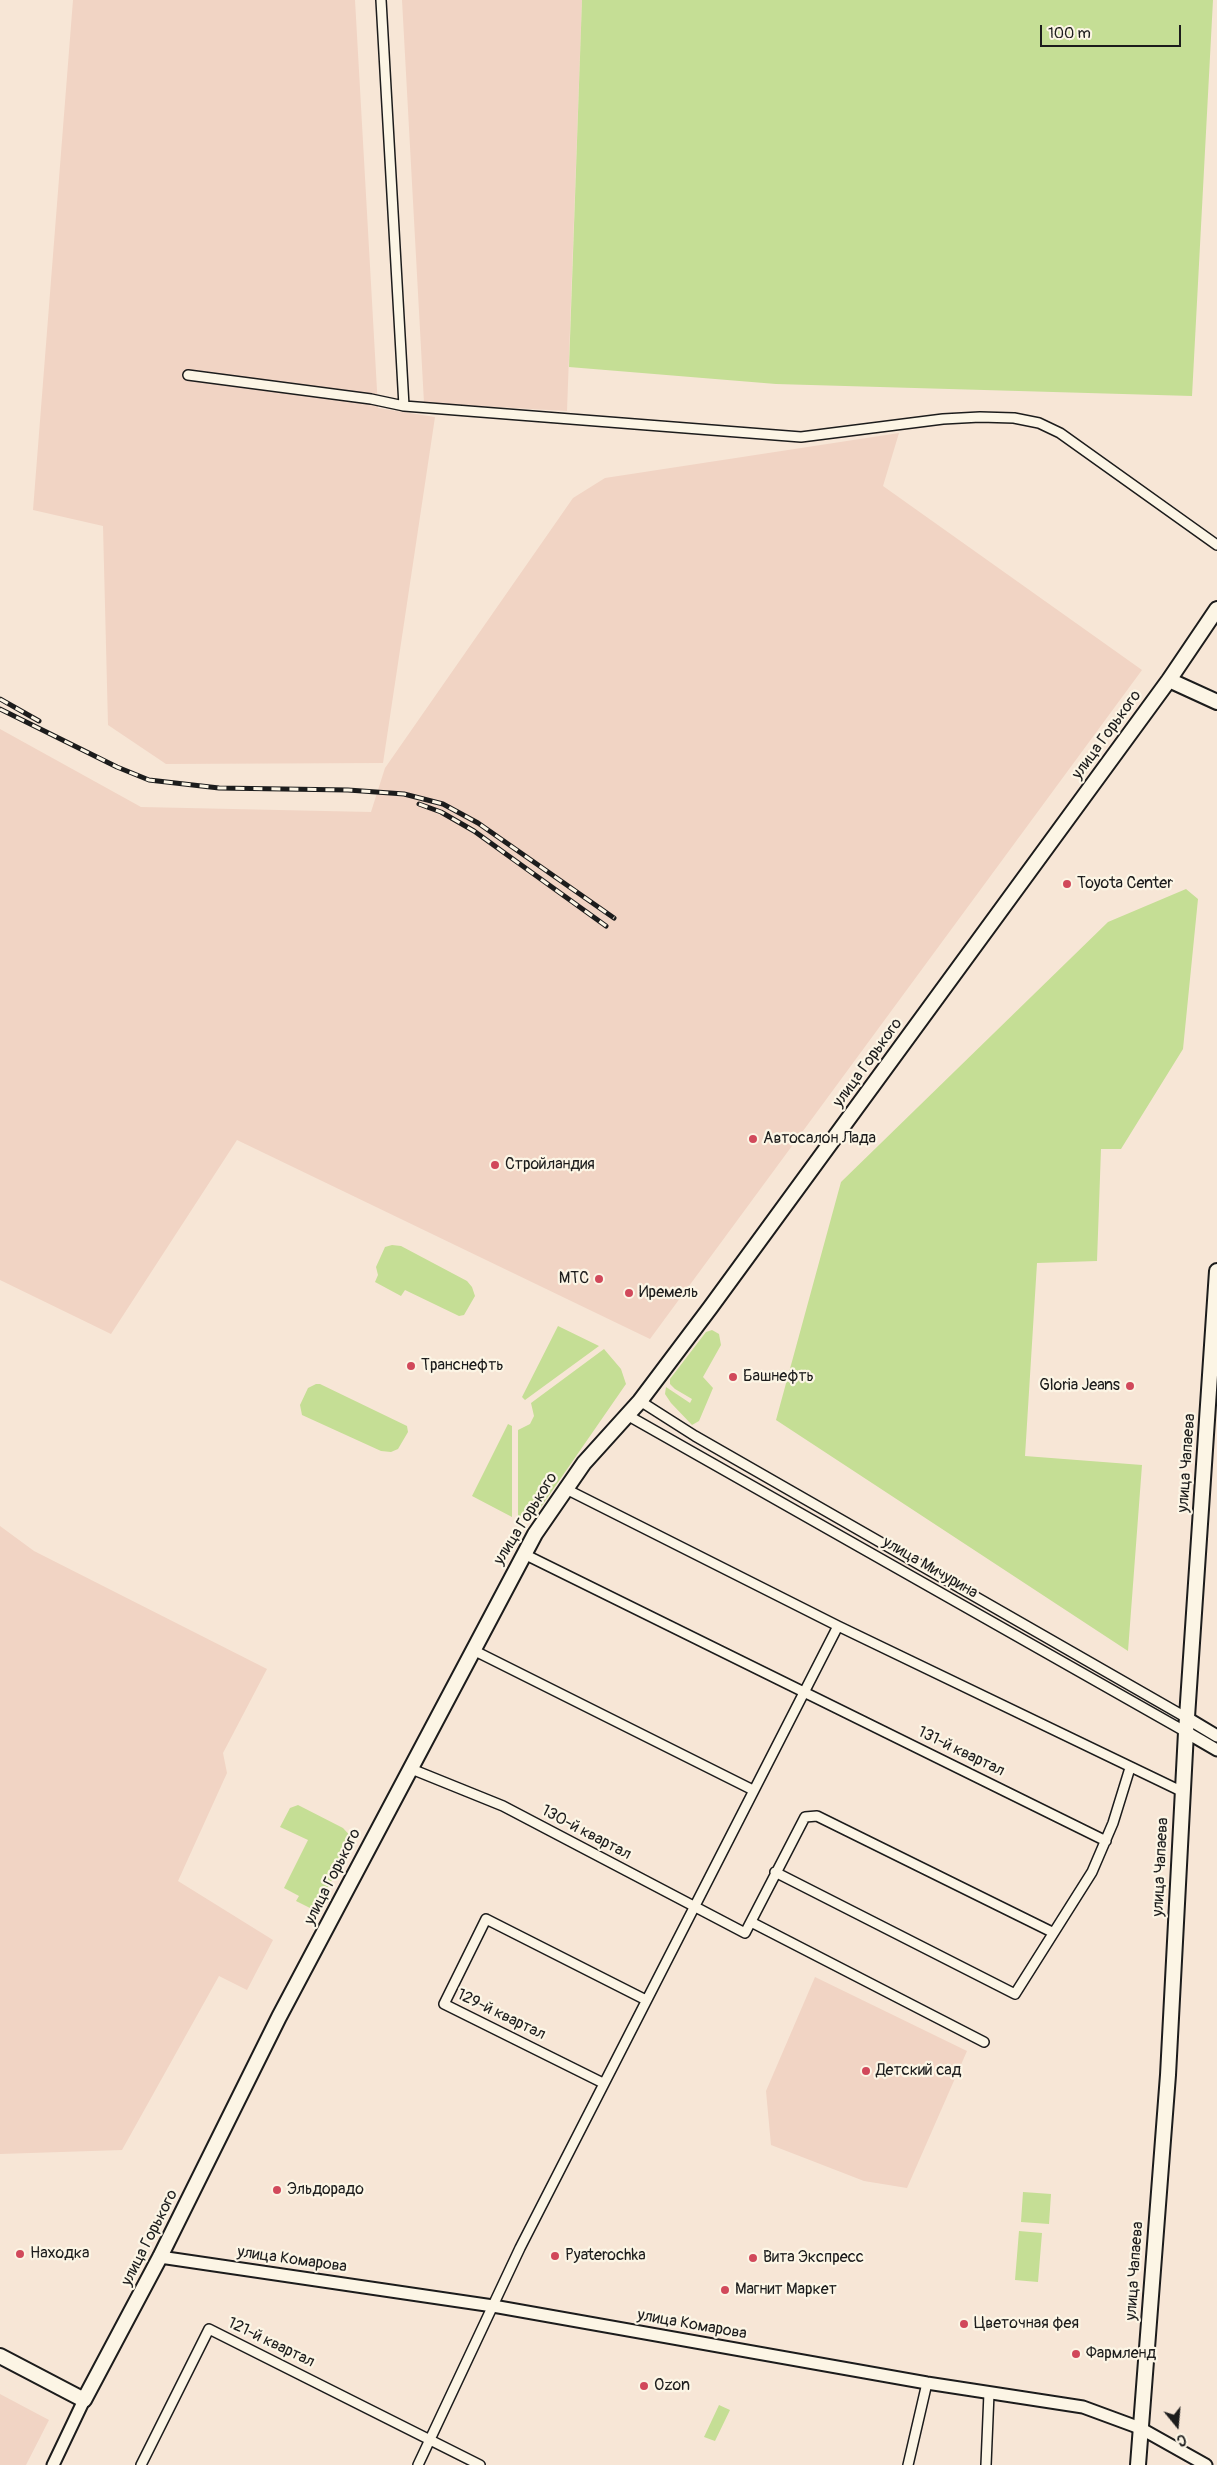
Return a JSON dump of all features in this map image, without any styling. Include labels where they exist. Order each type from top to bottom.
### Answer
[{"type":"main road","name":"улица Горького","points":[[84,2400],[160,2258],[279,2017],[409,1768],[524,1554],[564,1488],[640,1400],[751,1253],[1169,680],[1217,609]]},
{"type":"main road","points":[[1169,680],[1217,702]]},
{"type":"main road","name":"улица Чапаева","points":[[1138,2465],[1168,2075],[1187,1725],[1217,1271]]},
{"type":"main road","points":[[0,2356],[84,2400]]},
{"type":"street","points":[[381,0],[404,406]]},
{"type":"street","points":[[188,375],[371,399],[404,406],[801,437],[943,419],[1014,418],[1039,423],[1060,433],[1217,545]]},
{"type":"street","name":"улица Мичурина","points":[[640,1400],[695,1436],[1187,1725],[1217,1750]]},
{"type":"street","name":"улица Мичурина","points":[[627,1414],[1187,1725],[1217,1736]]},
{"type":"street","points":[[564,1488],[838,1626],[1183,1792]]},
{"type":"street","points":[[524,1554],[803,1691]]},
{"type":"street","points":[[418,2465],[493,2306],[603,2083],[695,1908],[803,1691],[838,1626]]},
{"type":"street","points":[[473,1650],[753,1790]]},
{"type":"street","name":"131-й квартал","points":[[803,1691],[1106,1841]]},
{"type":"street","name":"130-й квартал","points":[[409,1768],[502,1806],[745,1933],[751,1922]]},
{"type":"street","points":[[776,1872],[1015,1994],[1052,1932],[1087,1882],[1106,1841],[1130,1768]]},
{"type":"street","points":[[984,2042],[751,1922],[805,1817],[817,1816],[1052,1932]]},
{"type":"street","name":"129-й квартал","points":[[603,2083],[444,2004],[486,1919],[646,2000]]},
{"type":"street","name":"улица Комарова","points":[[160,2258],[493,2306],[989,2393],[1084,2407],[1140,2428],[1206,2465]]},
{"type":"street","name":"121-й квартал","points":[[141,2465],[209,2329],[430,2439]]},
{"type":"street","points":[[908,2465],[927,2382]]},
{"type":"street","points":[[986,2465],[989,2393]]},
{"type":"street","name":"улица Горького","points":[[53,2465],[84,2400]]},
{"type":"street","points":[[430,2439],[480,2465]]},
{"type":"shaded area","points":[[73,0],[355,0],[378,408],[435,417],[383,763],[166,764],[108,725],[103,526],[33,510]]},
{"type":"shaded area","points":[[402,0],[582,0],[567,411],[424,403]]},
{"type":"shaded area","points":[[899,433],[883,486],[1142,670],[650,1339],[237,1140],[111,1334],[0,1280],[0,729],[141,807],[371,812],[385,768],[573,498],[605,478]]},
{"type":"shaded area","points":[[0,1526],[34,1551],[267,1669],[223,1753],[227,1773],[178,1881],[273,1940],[247,1990],[219,1976],[122,2150],[0,2154]]},
{"type":"shaded area","name":"Детский сад","points":[[815,1977],[967,2051],[907,2188],[864,2181],[771,2145],[766,2091]]},
{"type":"shaded area","points":[[0,2394],[49,2420],[26,2465],[0,2465]]},
{"type":"green space","points":[[582,0],[1213,0],[1192,396],[776,384],[569,367]]},
{"type":"green space","points":[[1186,889],[1198,899],[1183,1049],[1121,1149],[1101,1149],[1097,1261],[1037,1263],[1025,1456],[1142,1465],[1128,1651],[776,1420],[841,1182],[1108,922]]},
{"type":"green space","points":[[392,1245],[401,1246],[467,1281],[472,1287],[475,1296],[464,1315],[459,1316],[405,1290],[401,1296],[375,1282],[378,1275],[376,1267],[385,1247]]},
{"type":"green space","points":[[558,1326],[599,1346],[525,1400],[522,1397]]},
{"type":"green space","points":[[712,1330],[719,1334],[721,1345],[703,1377],[713,1388],[699,1421],[692,1425],[671,1403],[665,1394],[666,1387],[690,1403],[692,1399],[675,1389],[670,1384],[670,1379],[706,1332]]},
{"type":"green space","points":[[604,1349],[621,1369],[626,1384],[534,1517],[526,1520],[518,1516],[518,1430],[530,1424],[534,1416],[531,1403]]},
{"type":"green space","points":[[320,1384],[407,1426],[408,1432],[398,1449],[391,1452],[381,1451],[302,1415],[300,1405],[308,1388]]},
{"type":"green space","points":[[508,1424],[512,1426],[512,1517],[472,1496]]},
{"type":"green space","points":[[298,1805],[343,1828],[353,1839],[316,1911],[296,1901],[299,1896],[284,1888],[308,1840],[280,1827],[290,1808]]},
{"type":"green space","points":[[1023,2192],[1051,2194],[1049,2224],[1021,2222]]},
{"type":"green space","points":[[1019,2231],[1042,2233],[1038,2282],[1015,2280]]},
{"type":"green space","points":[[719,2405],[730,2410],[715,2441],[704,2437]]},
{"type":"railway","points":[[0,699],[39,721]]},
{"type":"railway","points":[[0,709],[117,767],[149,780],[219,788],[348,790],[404,794],[443,804],[478,823],[614,918]]},
{"type":"railway","points":[[419,804],[441,812],[474,831],[606,926]]},
{"type":"place","name":"Toyota Center","points":[[1067,884]]},
{"type":"place","name":"Автосалон Лада","points":[[753,1139]]},
{"type":"place","name":"Стройландия","points":[[495,1165]]},
{"type":"place","name":"МТС","points":[[599,1279]]},
{"type":"place","name":"Иремель","points":[[629,1293]]},
{"type":"place","name":"Транснефть","points":[[411,1366]]},
{"type":"place","name":"Башнефть","points":[[733,1377]]},
{"type":"place","name":"Gloria Jeans","points":[[1130,1386]]},
{"type":"place","name":"Детский сад","points":[[866,2071]]},
{"type":"place","name":"Эльдорадо","points":[[277,2190]]},
{"type":"place","name":"Находка","points":[[20,2254]]},
{"type":"place","name":"Pyaterochka","points":[[555,2256]]},
{"type":"place","name":"Вита Экспресс","points":[[753,2258]]},
{"type":"place","name":"Магнит Маркет","points":[[725,2290]]},
{"type":"place","name":"Цветочная фея","points":[[964,2324]]},
{"type":"place","name":"Фармленд","points":[[1076,2354]]},
{"type":"place","name":"Ozon","points":[[644,2386]]}]
